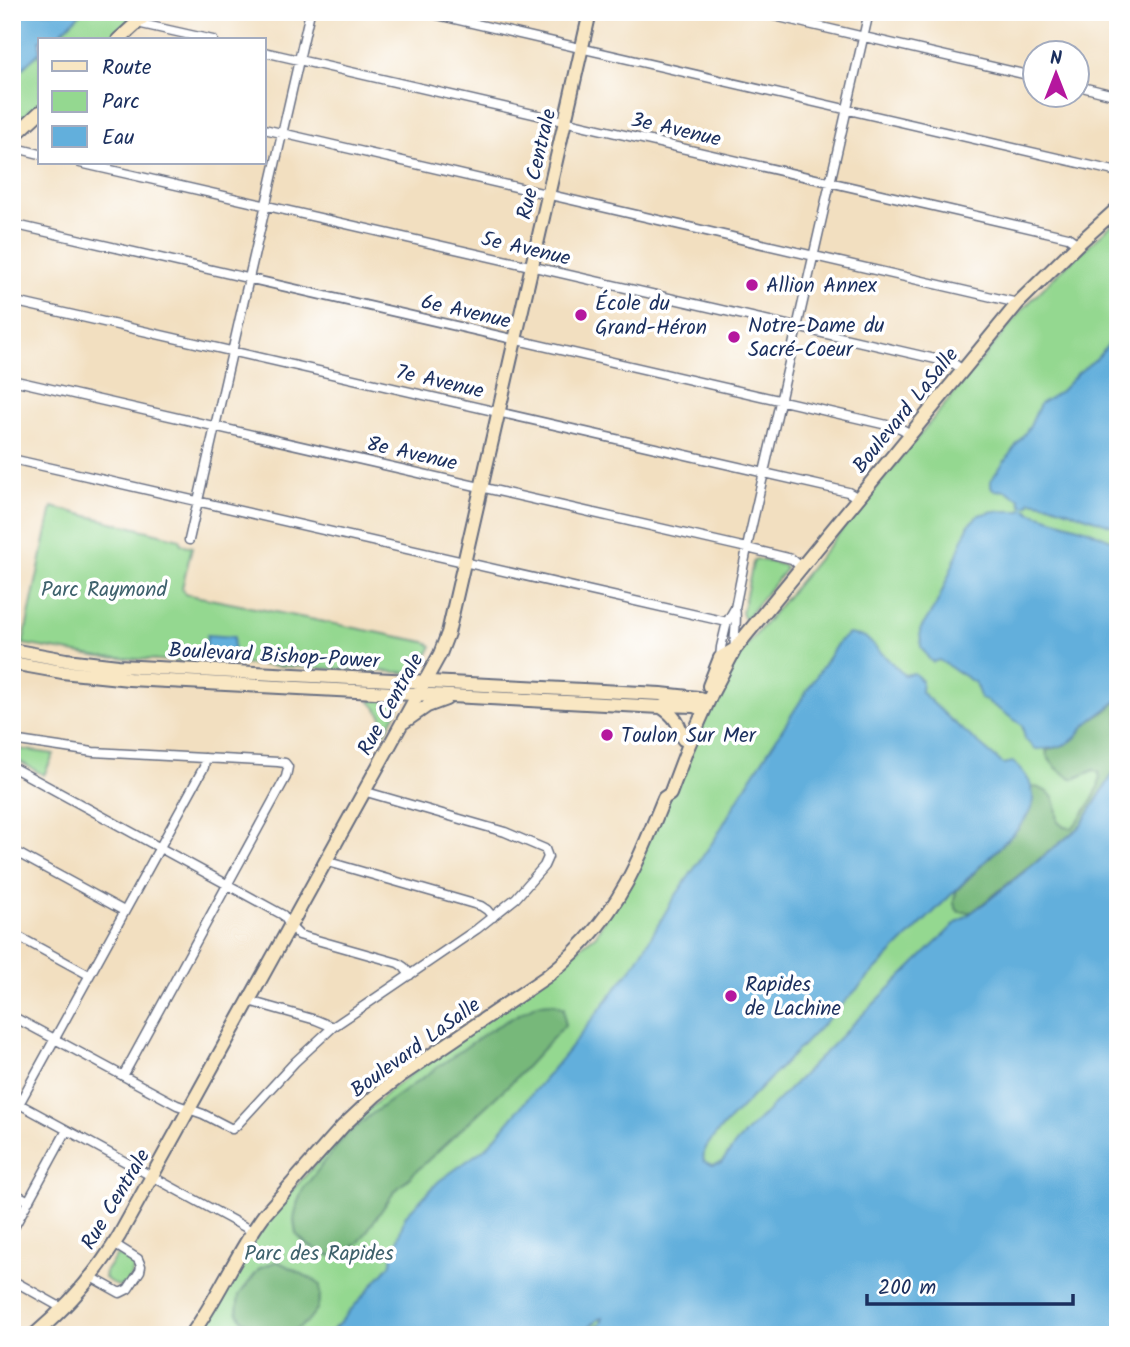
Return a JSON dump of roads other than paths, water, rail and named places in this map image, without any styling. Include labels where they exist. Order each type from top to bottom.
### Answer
[{"type":"street","points":[[120,38],[149,12]]},
{"type":"street","points":[[189,540],[310,12]]},
{"type":"street","points":[[424,12],[1118,172]]},
{"type":"street","name":"Rue Centrale","points":[[41,1333],[90,1277],[114,1244],[440,654],[448,633],[590,12]]},
{"type":"street","points":[[757,12],[1021,74]]},
{"type":"street","points":[[720,658],[727,622],[735,608],[869,12]]},
{"type":"street","points":[[1095,12],[1118,17]]},
{"type":"street","points":[[137,23],[204,38]]},
{"type":"street","name":"3e Avenue","points":[[266,52],[1068,237],[1078,244]]},
{"type":"street","points":[[1092,90],[1118,96]]},
{"type":"street","points":[[12,138],[38,114]]},
{"type":"street","points":[[266,129],[1018,303]]},
{"type":"street","points":[[12,147],[38,154]]},
{"type":"street","name":"5e Avenue","points":[[84,164],[953,363],[963,370]]},
{"type":"street","name":"Boulevard LaSalle","points":[[664,798],[662,790],[683,739],[735,649],[1018,303],[1118,208]]},
{"type":"street","name":"6e Avenue","points":[[12,224],[900,428],[911,434]]},
{"type":"street","name":"7e Avenue","points":[[12,301],[851,493],[858,498]]},
{"type":"street","name":"8e Avenue","points":[[12,380],[747,548],[792,559],[801,566]]},
{"type":"street","points":[[12,459],[727,622]]},
{"type":"street","points":[[735,608],[735,649]]},
{"type":"street","name":"Boulevard LaSalle","points":[[191,1335],[211,1306],[252,1231],[269,1208],[354,1115],[399,1077],[557,968],[604,918],[628,880],[664,798],[670,794],[720,658],[735,649]]},
{"type":"street","name":"Boulevard Bishop-Power","points":[[12,650],[118,666],[424,682],[662,700]]},
{"type":"street","name":"Boulevard Bishop-Power","points":[[12,663],[62,672],[129,679],[457,696],[662,700]]},
{"type":"street","points":[[683,739],[675,718],[662,700],[695,689],[706,682],[715,670]]},
{"type":"street","points":[[398,727],[422,708],[457,696]]},
{"type":"street","name":"Boulevard Bishop-Power","points":[[662,700],[665,705],[704,705]]},
{"type":"street","points":[[12,740],[93,752],[282,762],[288,767],[286,777],[123,1076]]},
{"type":"street","points":[[205,758],[204,767],[54,1039],[16,1102],[252,1231]]},
{"type":"street","points":[[12,767],[283,915],[299,935],[400,964],[410,975]]},
{"type":"street","points":[[12,1016],[177,1105],[203,1114],[232,1129],[295,1062],[333,1027],[493,917],[516,898],[547,861],[548,853],[545,849],[505,832],[363,792]]},
{"type":"street","points":[[12,850],[124,911]]},
{"type":"street","points":[[325,861],[481,906],[493,917]]},
{"type":"street","points":[[12,933],[89,975]]},
{"type":"street","points":[[249,1001],[333,1027]]},
{"type":"street","points":[[12,1231],[68,1130]]},
{"type":"street","points":[[12,1192],[29,1201]]},
{"type":"street","points":[[90,1277],[120,1293],[128,1289],[141,1271],[141,1263],[114,1244]]},
{"type":"street","points":[[12,1280],[62,1308]]},
{"type":"water","points":[[12,12],[82,12],[55,38],[38,38],[38,54],[12,78]]},
{"type":"water","points":[[1118,333],[1118,533],[1115,532],[1116,527],[1049,504],[1030,501],[1029,505],[1021,505],[1020,499],[1006,491],[994,490],[991,480],[1030,426],[1040,404],[1061,391],[1097,358]]},
{"type":"water","points":[[1021,509],[1088,530],[1113,541],[1114,538],[1118,539],[1118,700],[1085,725],[1072,741],[1052,748],[1035,749],[1025,739],[1022,725],[981,699],[975,683],[939,660],[933,662],[929,659],[921,647],[920,630],[936,605],[969,524],[979,515]]},
{"type":"water","name":"Rapides de Lachine","points":[[849,634],[865,637],[904,675],[914,673],[922,681],[921,692],[951,720],[1003,764],[1013,762],[1026,776],[1031,787],[1032,806],[1017,830],[899,946],[717,1133],[705,1149],[704,1161],[713,1165],[721,1163],[737,1142],[955,924],[1080,827],[1118,766],[1118,1335],[589,1335],[603,1318],[579,1335],[329,1335],[390,1265],[405,1216],[439,1181],[488,1146],[567,1052],[637,961],[672,901],[716,837],[839,641]]},
{"type":"water","points":[[207,635],[234,637],[233,652],[206,650]]},
{"type":"waterway","points":[[1024,509],[1025,505]]},
{"type":"place","name":"Allion Annex","points":[[752,285]]},
{"type":"place","name":"École du Grand-Héron","points":[[581,315]]},
{"type":"place","name":"Notre-Dame du Sacré-Coeur","points":[[734,337]]},
{"type":"place","name":"Toulon Sur Mer","points":[[607,735]]},
{"type":"place","name":"Rapides de Lachine","points":[[731,996]]},
{"type":"park label","name":"Parc Raymond","points":[[104,589]]},
{"type":"park label","name":"Parc des Rapides","points":[[319,1253]]}]
